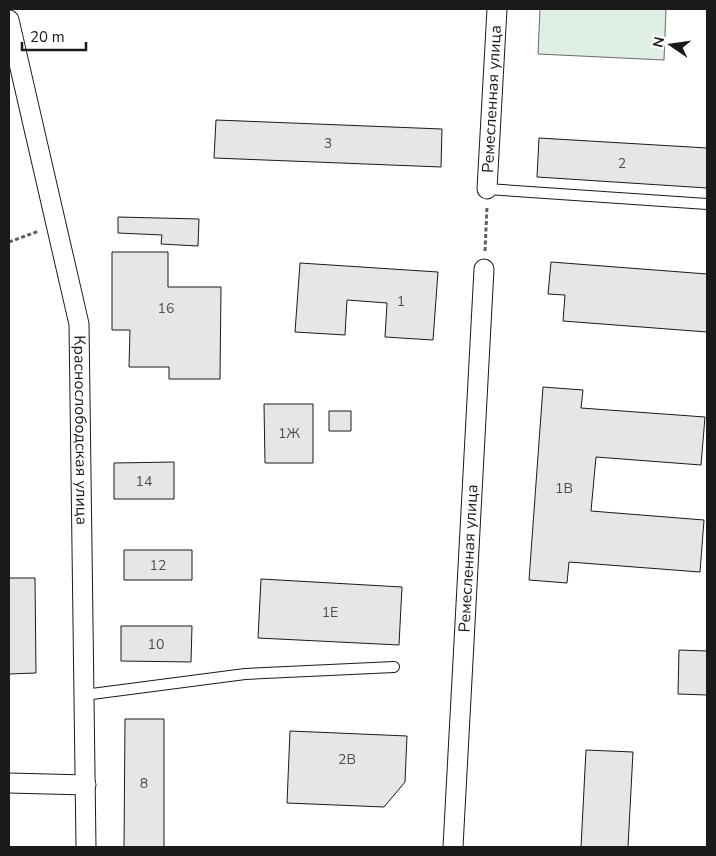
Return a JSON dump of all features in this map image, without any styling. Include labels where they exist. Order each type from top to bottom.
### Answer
[{"type":"street","name":"Ремесленная улица","points":[[487,189],[497,9]]},
{"type":"street","name":"Краснослободская улица","points":[[9,20],[79,324],[86,847]]},
{"type":"street","name":"Ремесленная улица","points":[[452,847],[484,269]]},
{"type":"street","points":[[9,783],[86,785]]},
{"type":"lane","points":[[487,189],[707,204]]},
{"type":"lane","points":[[84,695],[245,674],[394,667]]},
{"type":"path","points":[[484,269],[487,189]]},
{"type":"path","points":[[9,242],[56,224]]},
{"type":"green space","points":[[540,9],[666,9],[664,60],[538,54]]},
{"type":"building","points":[[216,120],[442,129],[441,167],[214,158]]},
{"type":"building","points":[[539,138],[707,148],[707,188],[537,177]]},
{"type":"building","points":[[118,217],[199,219],[198,246],[161,244],[162,235],[118,233]]},
{"type":"building","points":[[112,252],[168,252],[168,287],[221,287],[220,379],[169,379],[169,367],[129,367],[130,330],[112,330]]},
{"type":"building","points":[[551,262],[707,274],[707,332],[563,321],[565,295],[548,294]]},
{"type":"building","points":[[300,263],[438,272],[433,340],[385,337],[387,303],[347,300],[345,335],[295,332]]},
{"type":"building","points":[[543,387],[583,390],[581,408],[705,417],[701,465],[596,457],[591,511],[704,520],[700,572],[569,562],[567,583],[529,580]]},
{"type":"building","points":[[264,404],[313,404],[313,463],[265,463]]},
{"type":"building","points":[[329,411],[351,411],[351,431],[329,431]]},
{"type":"building","points":[[174,462],[174,499],[114,499],[114,463]]},
{"type":"building","points":[[124,550],[192,550],[192,580],[124,580]]},
{"type":"building","points":[[9,578],[35,578],[36,673],[9,674]]},
{"type":"building","points":[[261,579],[402,587],[399,645],[258,638]]},
{"type":"building","points":[[121,626],[192,626],[191,662],[121,661]]},
{"type":"building","points":[[679,650],[707,651],[707,695],[678,694]]},
{"type":"building","points":[[125,719],[164,719],[164,847],[124,847]]},
{"type":"building","points":[[290,731],[407,736],[405,782],[384,807],[287,803]]},
{"type":"building","points":[[586,750],[633,752],[628,847],[581,847]]}]
